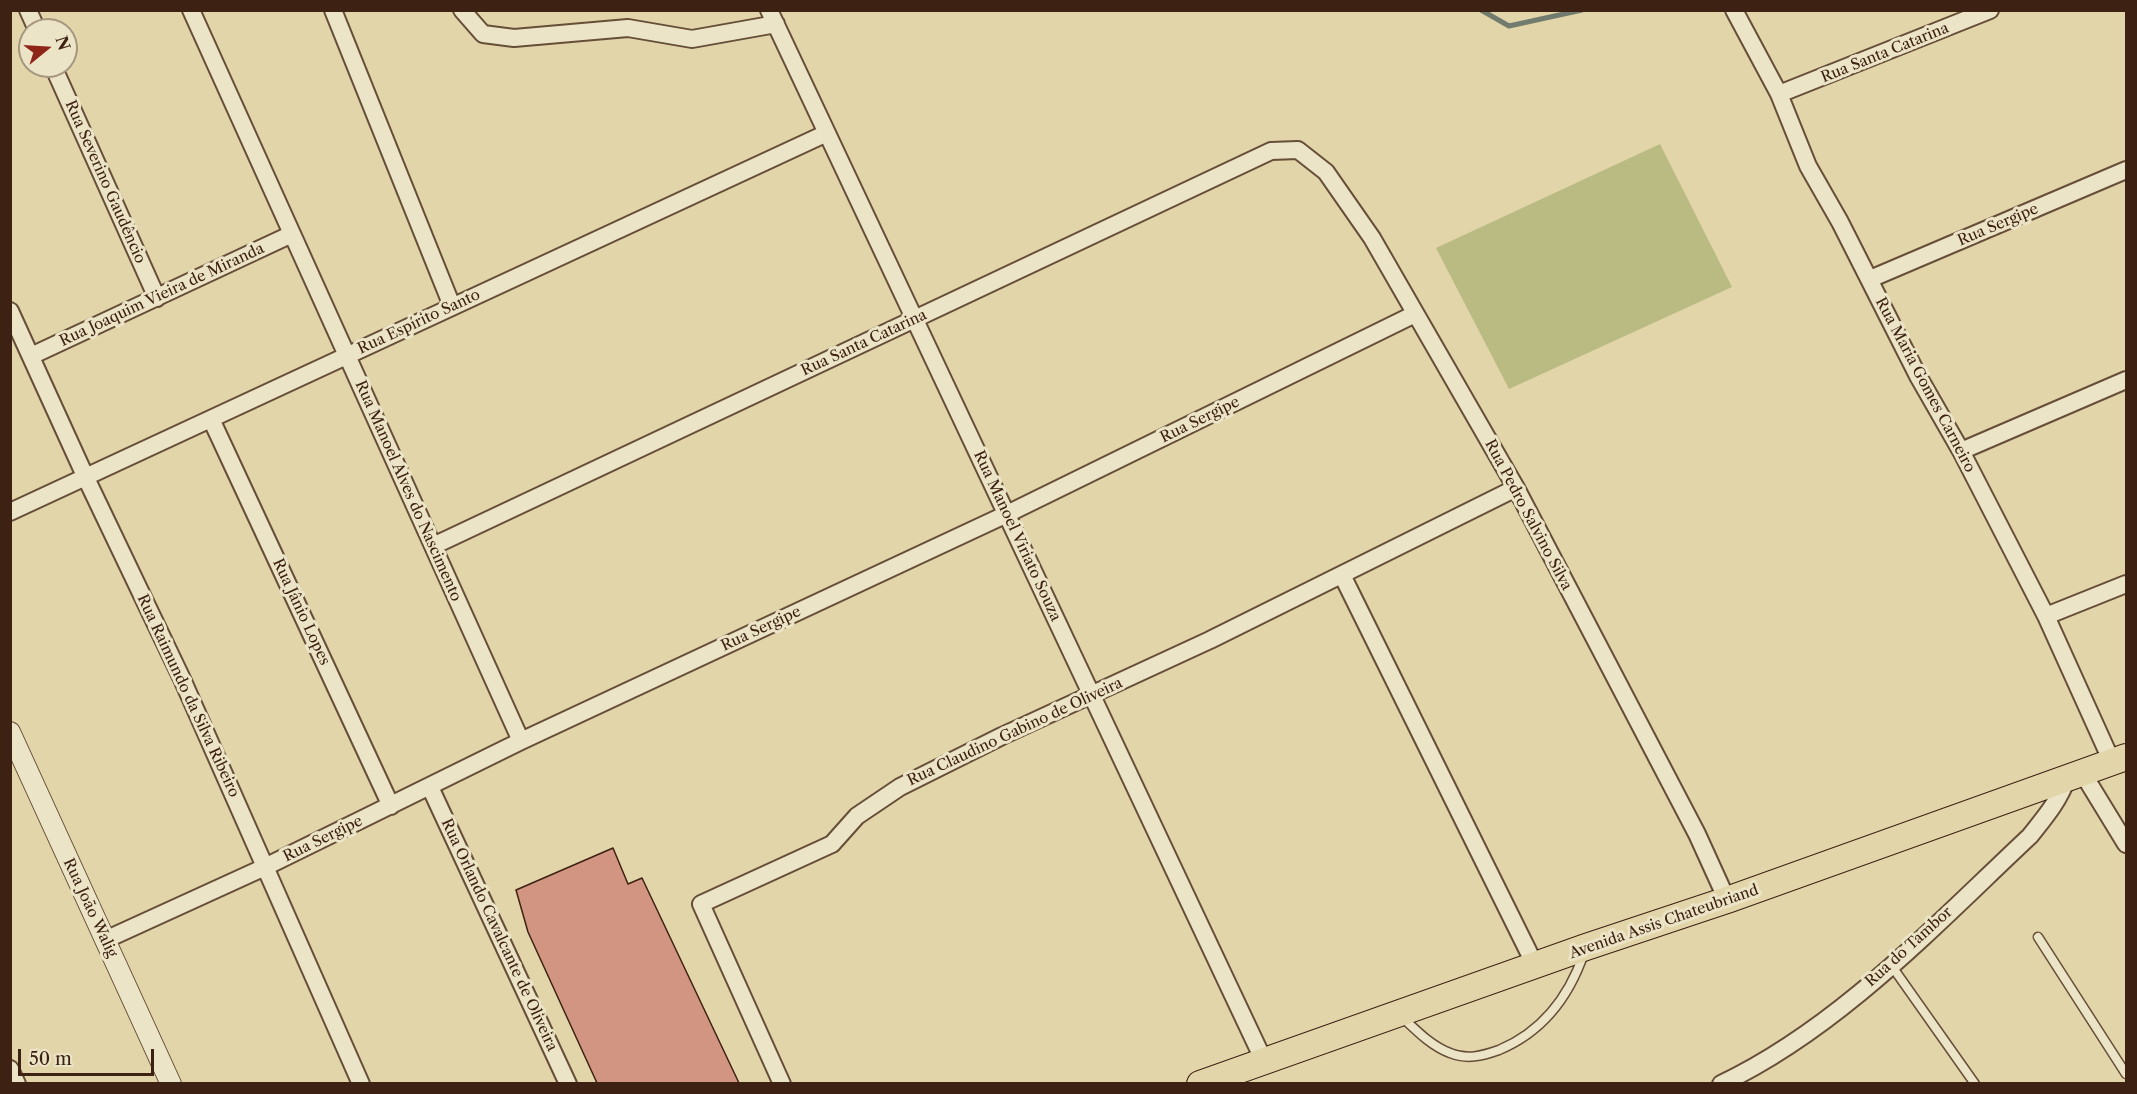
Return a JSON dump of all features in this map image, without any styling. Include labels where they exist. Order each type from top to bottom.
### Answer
[{"type":"main road","name":"Avenida Assis Chateubriand","points":[[1200,1083],[1727,900],[2120,759]]},
{"type":"street","name":"Rua Manoel Alves do Nascimento","points":[[191,10],[521,741]]},
{"type":"street","points":[[333,10],[453,306]]},
{"type":"street","points":[[462,10],[483,34],[514,38],[628,28],[692,39],[773,17]]},
{"type":"street","name":"Rua Maria Gomes Carneiro","points":[[1734,10],[1779,94],[1808,166],[1870,279],[1918,376],[1961,451],[2120,759]]},
{"type":"street","name":"Rua Santa Catarina","points":[[1779,94],[1990,10]]},
{"type":"street","name":"Rua Manoel Viriato Souza","points":[[773,17],[1264,1061]]},
{"type":"street","name":"Rua Severino Gaudêncio","points":[[58,78],[157,298]]},
{"type":"street","name":"Rua Espírito Santo","points":[[10,512],[827,133]]},
{"type":"street","name":"Rua Santa Catarina","points":[[433,546],[1271,151],[1298,150]]},
{"type":"street","name":"Rua Pedro Salvino Silva","points":[[1298,150],[1326,172],[1372,238],[1516,488],[1697,834],[1727,900]]},
{"type":"street","name":"Rua Sergipe","points":[[1870,279],[2127,170]]},
{"type":"street","name":"Rua Joaquim Vieira de Miranda","points":[[31,356],[292,234]]},
{"type":"street","name":"Rua Raimundo da Silva Ribeiro","points":[[10,311],[182,680],[361,1083]]},
{"type":"street","name":"Rua Sergipe","points":[[105,940],[265,867],[521,741],[1007,514],[1415,314]]},
{"type":"street","points":[[1961,451],[2127,380]]},
{"type":"street","name":"Rua Jânio Lopes","points":[[211,419],[391,806]]},
{"type":"street","name":"Rua Claudino Gabino de Oliveira","points":[[782,1083],[701,904],[832,844],[857,816],[900,787],[1002,736],[1210,640],[1516,488]]},
{"type":"street","points":[[1342,575],[1535,965]]},
{"type":"street","points":[[2046,616],[2127,584]]},
{"type":"street","name":"Rua João Walig","points":[[10,732],[171,1083]]},
{"type":"street","points":[[2075,775],[2127,844]]},
{"type":"street","name":"Rua do Tambor","points":[[1721,1083],[1747,1071],[1786,1047],[1854,997],[1891,965],[2030,836],[2050,812],[2075,775]]},
{"type":"street","name":"Rua Orlando Cavalcante de Oliveira","points":[[430,787],[568,1083]]},
{"type":"street","points":[[10,1069],[17,1083]]},
{"type":"lane","points":[[2038,937],[2127,1074]]},
{"type":"lane","points":[[1400,1014],[1422,1036],[1450,1053],[1472,1058],[1489,1054],[1515,1043],[1533,1031],[1552,1013],[1568,991],[1586,948]]},
{"type":"lane","points":[[1891,965],[1975,1083]]},
{"type":"green space","points":[[1660,144],[1732,287],[1509,389],[1436,248]]},
{"type":"building","points":[[613,848],[628,884],[642,878],[739,1083],[597,1083],[528,932],[516,890]]},
{"type":"waterway","points":[[1481,10],[1509,26],[1582,10]]}]
